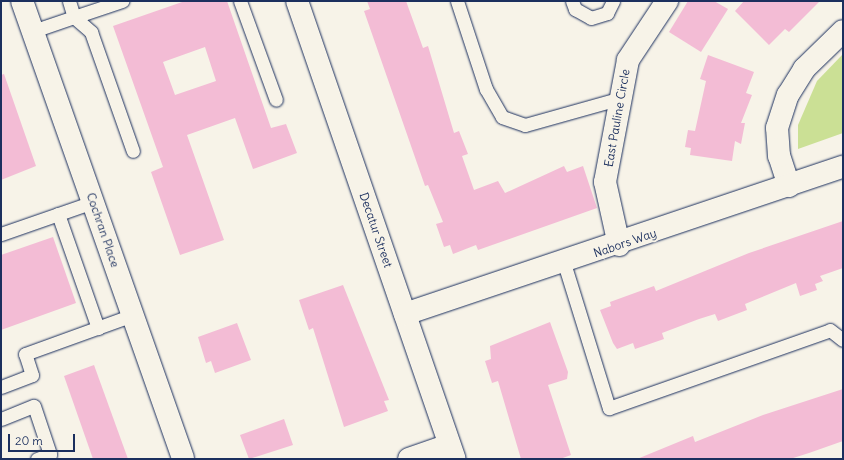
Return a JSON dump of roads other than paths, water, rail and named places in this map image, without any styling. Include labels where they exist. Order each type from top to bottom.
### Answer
[{"type":"street","name":"Cochran Place","points":[[22,1],[183,459]]},
{"type":"street","name":"Decatur Street","points":[[297,1],[452,452]]},
{"type":"street","name":"East Pauline Circle","points":[[619,245],[605,182],[628,60],[667,1]]},
{"type":"street","points":[[789,186],[779,156],[778,128],[788,95],[804,69],[843,31]]},
{"type":"street","name":"Nabors Way","points":[[405,314],[619,245],[843,167]]},
{"type":"street","points":[[409,459],[452,452]]},
{"type":"lane","points":[[69,1],[74,17],[91,32],[133,151]]},
{"type":"lane","points":[[33,31],[122,1]]},
{"type":"lane","points":[[240,1],[276,100]]},
{"type":"lane","points":[[457,1],[486,89],[502,117],[525,125],[621,98]]},
{"type":"lane","points":[[572,1],[575,9],[591,18],[607,13],[614,1]]},
{"type":"lane","points":[[1,234],[93,202]]},
{"type":"lane","points":[[58,214],[98,328]]},
{"type":"lane","points":[[564,262],[609,408],[830,330],[843,340]]},
{"type":"lane","points":[[1,387],[32,376],[25,354],[132,315]]},
{"type":"lane","points":[[1,419],[34,406],[50,454],[37,459]]}]
